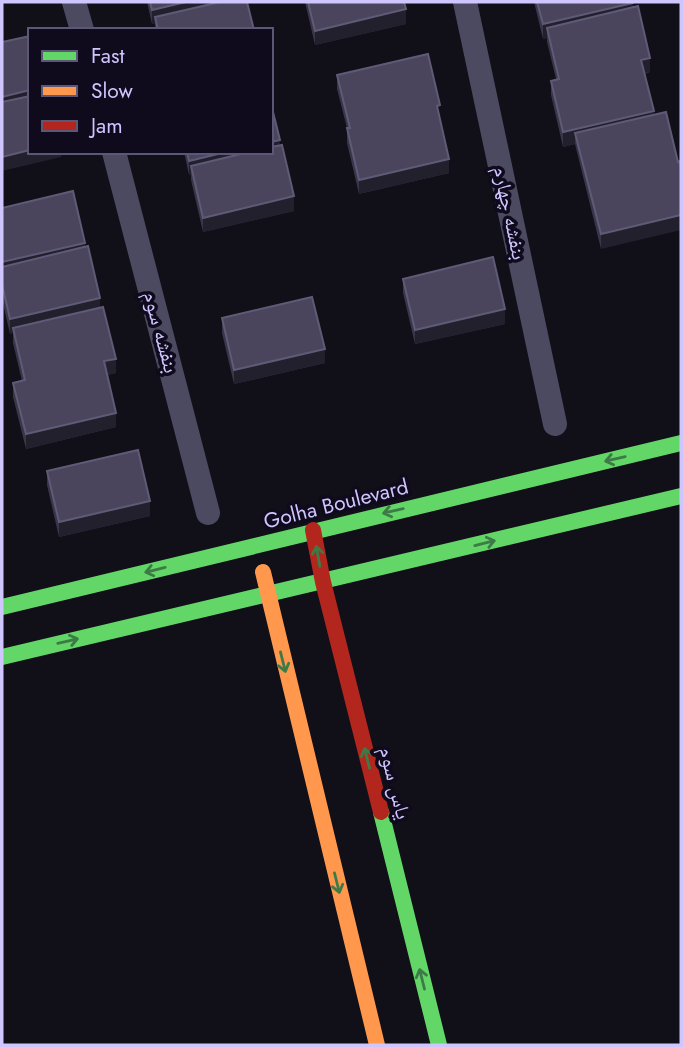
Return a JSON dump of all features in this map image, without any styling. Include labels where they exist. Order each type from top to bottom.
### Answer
[{"type":"main road","name":"Golha Boulevard","points":[[2,607],[681,443]]},
{"type":"main road","points":[[2,657],[681,496]]},
{"type":"main road","name":"یاس سوم","points":[[313,530],[323,582],[439,1045]]},
{"type":"main road","points":[[257,545],[377,1045]]},
{"type":"street","points":[[74,2],[81,28]]},
{"type":"street","name":"بنفشه چهارم","points":[[465,2],[555,424]]},
{"type":"street","name":"بنفشه سوم","points":[[115,154],[208,513]]},
{"type":"building","points":[[150,2],[186,2],[152,10]]},
{"type":"building","points":[[220,2],[247,2],[254,28],[158,28],[155,17]]},
{"type":"building","points":[[308,2],[404,2],[406,9],[315,31]]},
{"type":"building","points":[[537,2],[633,2],[633,3],[543,24]]},
{"type":"building","points":[[638,6],[650,58],[641,60],[654,111],[563,132],[551,81],[559,79],[547,28]]},
{"type":"building","points":[[28,36],[28,90],[2,97],[2,42]]},
{"type":"building","points":[[428,54],[449,159],[359,180],[337,75]]},
{"type":"building","points":[[28,96],[28,150],[2,157],[2,102]]},
{"type":"building","points":[[273,112],[280,140],[273,142]]},
{"type":"building","points":[[666,112],[678,162],[680,161],[681,215],[601,234],[575,133]]},
{"type":"building","points":[[282,145],[294,196],[203,218],[191,166],[241,154],[273,154],[273,147]]},
{"type":"building","points":[[187,154],[218,154],[189,161]]},
{"type":"building","points":[[73,191],[85,243],[2,262],[2,208]]},
{"type":"building","points":[[88,246],[100,298],[10,319],[2,284],[2,267]]},
{"type":"building","points":[[493,257],[505,309],[415,330],[403,279]]},
{"type":"building","points":[[312,297],[325,349],[234,370],[222,318]]},
{"type":"building","points":[[103,307],[116,359],[104,361],[116,413],[26,434],[13,383],[25,380],[13,328]]},
{"type":"building","points":[[138,450],[150,501],[59,522],[47,471]]},
{"type":"traffic: fast","points":[[2,607],[681,443]]},
{"type":"traffic: fast","points":[[2,657],[681,496]]},
{"type":"traffic: fast","points":[[381,812],[439,1045]]},
{"type":"traffic: slow","points":[[263,572],[377,1045]]},
{"type":"traffic: jam","points":[[313,530],[323,582],[381,812]]}]
